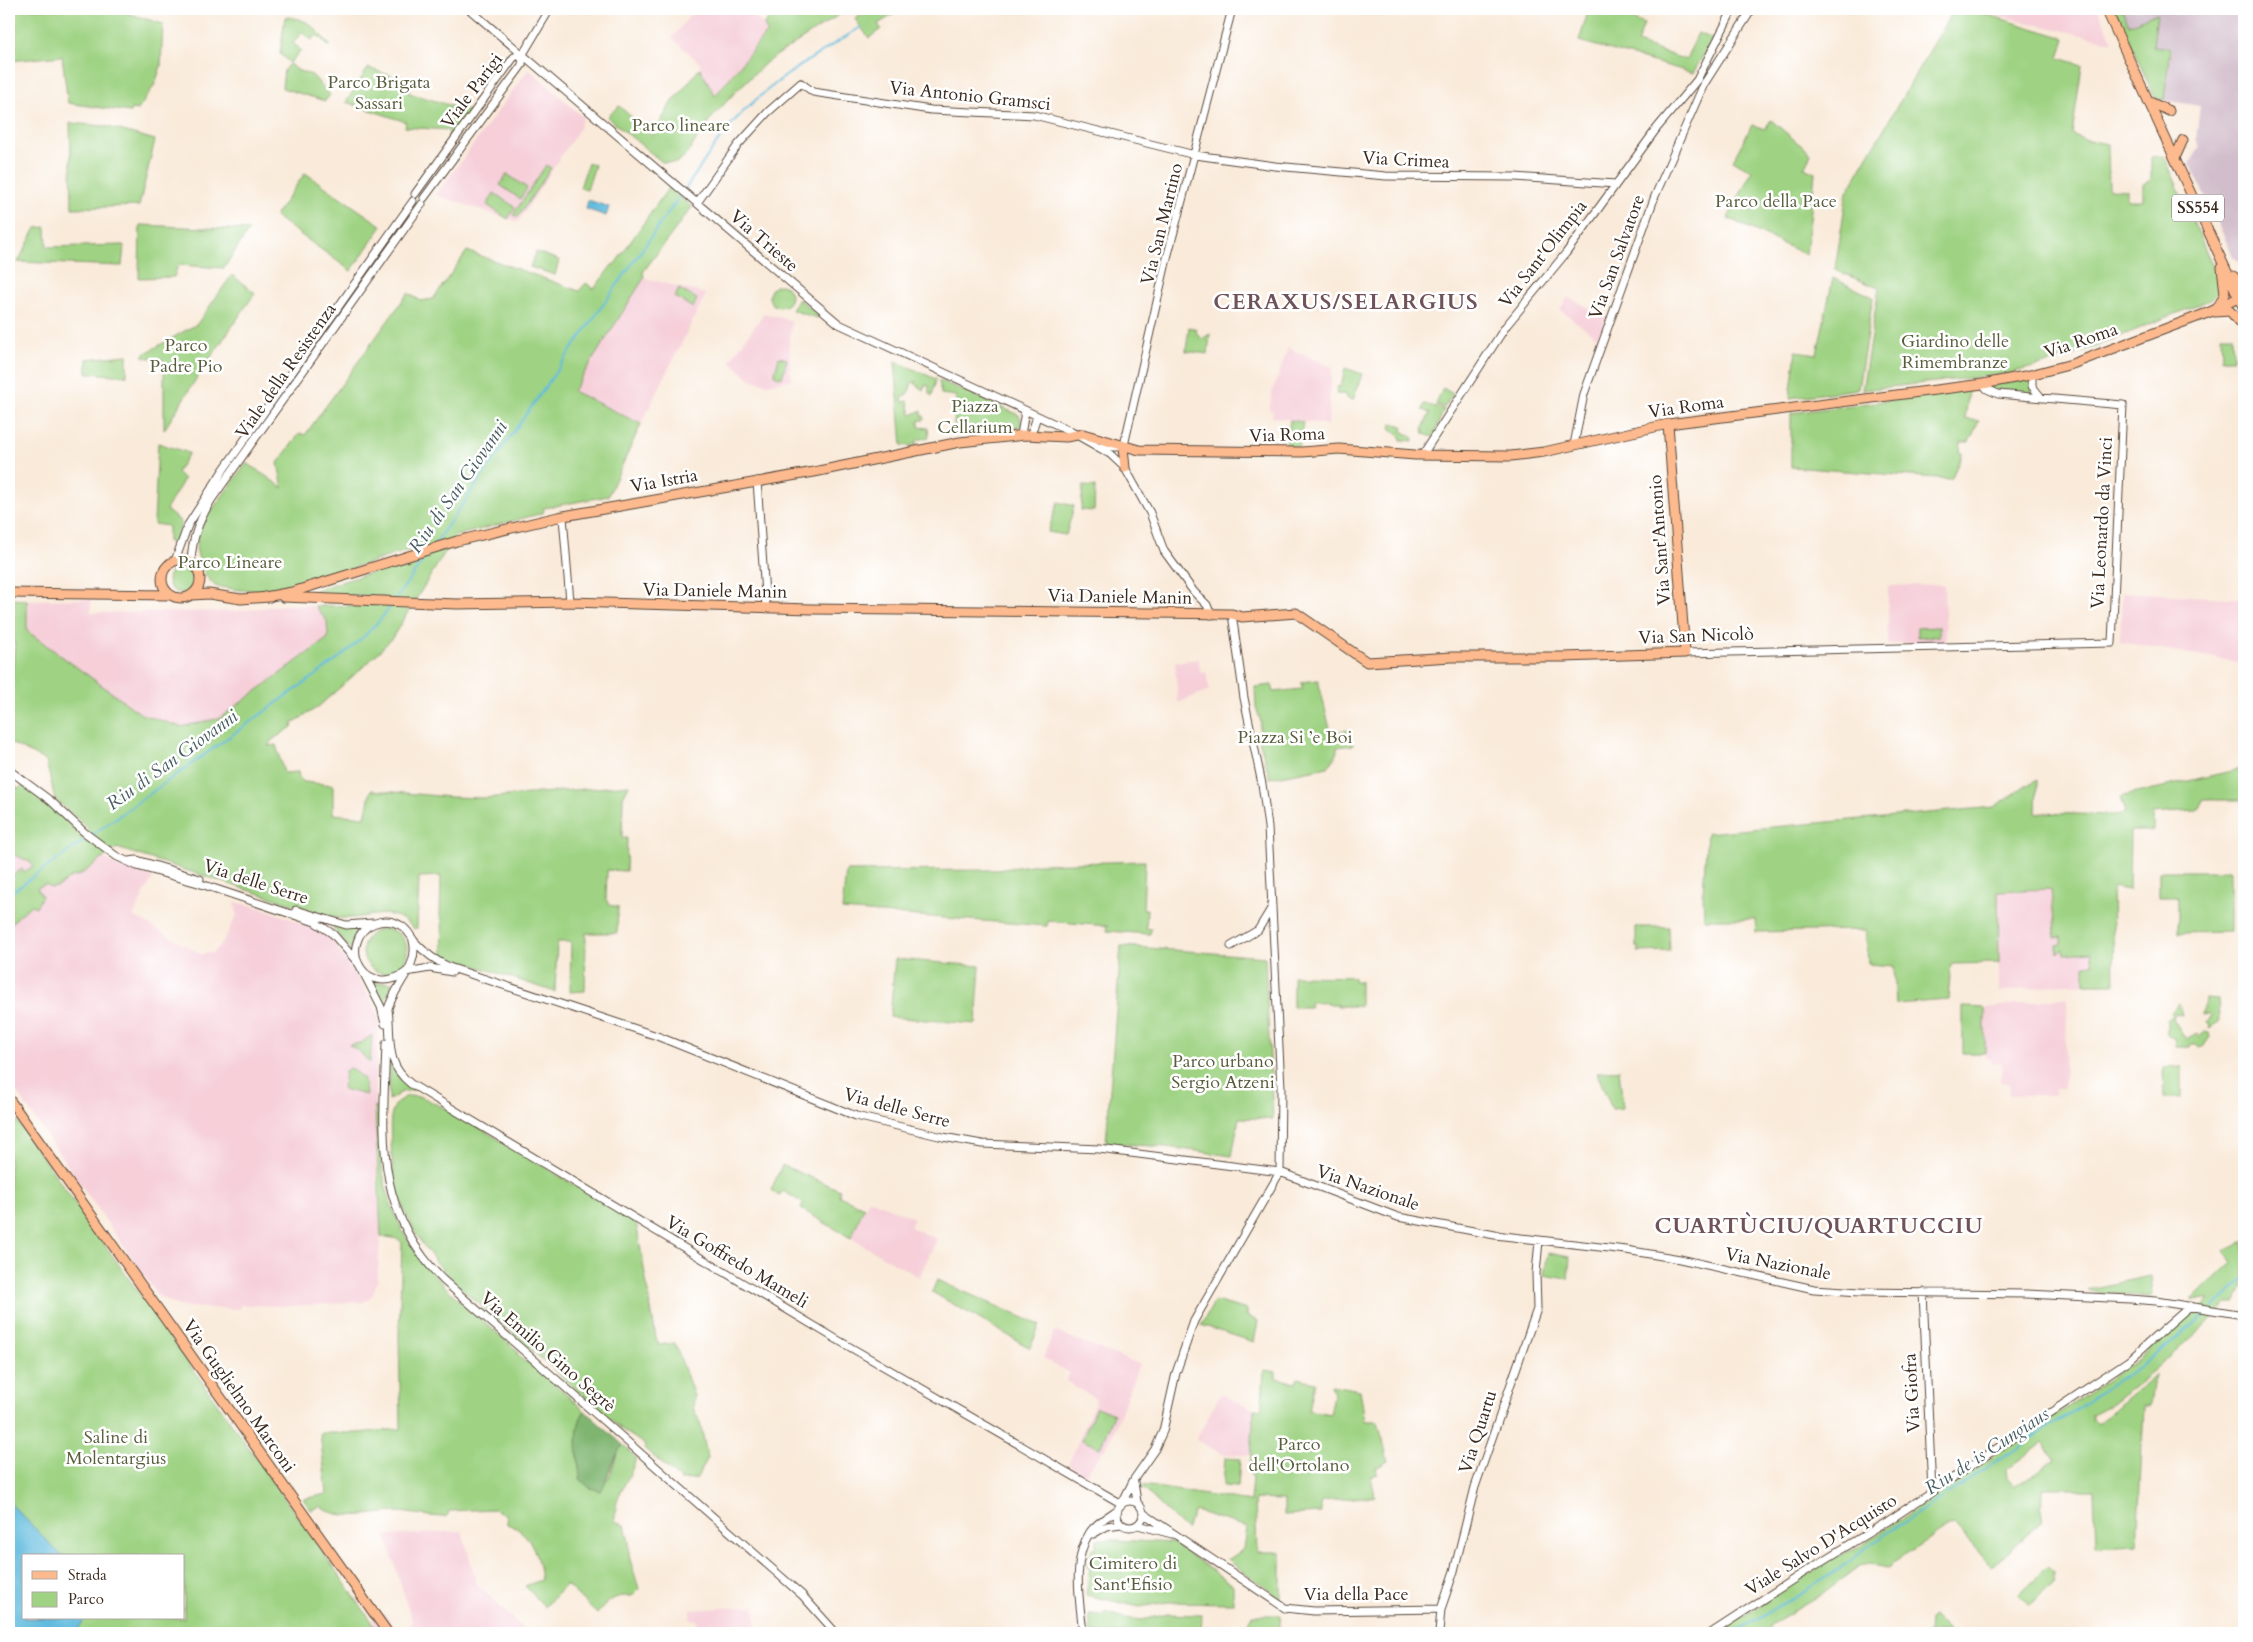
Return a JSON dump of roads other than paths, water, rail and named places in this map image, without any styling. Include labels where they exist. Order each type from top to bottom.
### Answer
[{"type":"main road","name":"SS554","points":[[2106,9],[2221,257],[2242,296],[2244,309]]},
{"type":"main road","points":[[2148,101],[2169,111]]},
{"type":"main road","points":[[2175,158],[2184,140]]},
{"type":"main road","points":[[2221,257],[2235,280],[2244,287]]},
{"type":"main road","points":[[2210,312],[2221,303],[2225,294],[2221,257]]},
{"type":"main road","name":"Via Roma","points":[[1076,436],[1083,434],[1123,447],[1139,450],[1302,452],[1339,449],[1423,454],[1511,456],[1574,445],[1668,424],[1985,387],[2072,364],[2210,312],[2242,296]]},
{"type":"main road","points":[[2210,312],[2230,311],[2244,328]]},
{"type":"main road","name":"Via Sant'Antonio","points":[[1668,424],[1685,653]]},
{"type":"main road","name":"Via Istria","points":[[265,597],[292,592],[457,541],[563,517],[814,472],[960,442],[1026,435],[1076,436]]},
{"type":"main road","points":[[1123,447],[1125,468]]},
{"type":"main road","points":[[143,593],[154,588],[162,579],[166,567],[175,561],[192,562],[207,587],[220,596]]},
{"type":"main road","points":[[9,593],[143,593],[170,595],[181,599],[197,591],[201,578]]},
{"type":"main road","points":[[162,579],[163,585],[170,595]]},
{"type":"main road","name":"Via Daniele Manin","points":[[192,595],[209,594],[241,598],[265,597],[488,604],[570,602],[766,608],[1232,614],[1242,617],[1296,613]]},
{"type":"main road","name":"Via San Nicolò","points":[[1296,613],[1367,662],[1460,657],[1564,657],[1685,653]]},
{"type":"main road","name":"Via Guglielmo Marconi","points":[[9,1099],[388,1633]]},
{"type":"street","name":"Via Trieste","points":[[469,9],[844,327],[1070,431],[1097,447],[1125,468]]},
{"type":"street","points":[[523,54],[550,9]]},
{"type":"street","name":"Via San Martino","points":[[1123,447],[1167,258],[1232,9]]},
{"type":"street","name":"Via Sant'Olimpia","points":[[1423,454],[1506,326],[1566,254],[1657,128],[1697,80],[1733,9]]},
{"type":"street","name":"Via San Salvatore","points":[[1574,445],[1584,394],[1625,277],[1658,191],[1704,84],[1752,9]]},
{"type":"street","name":"Viale Parigi","points":[[313,344],[514,57],[523,54],[522,65],[423,201]]},
{"type":"street","name":"Via Antonio Gramsci","points":[[696,201],[738,145],[768,112],[801,83],[813,92],[931,110],[1034,115],[1195,154]]},
{"type":"street","name":"Via Crimea","points":[[1195,154],[1275,166],[1386,176],[1515,177],[1616,184]]},
{"type":"street","points":[[414,198],[416,205],[423,201]]},
{"type":"street","name":"Viale della Resistenza","points":[[192,562],[192,546],[196,528],[212,499],[423,201]]},
{"type":"street","name":"Viale della Resistenza","points":[[175,561],[188,525],[214,484],[313,344]]},
{"type":"street","points":[[2032,375],[2032,386],[2040,396]]},
{"type":"street","points":[[1985,387],[1998,394],[2040,396]]},
{"type":"street","name":"Via Leonardo da Vinci","points":[[2040,396],[2123,405],[2112,643]]},
{"type":"street","points":[[1025,411],[1026,435]]},
{"type":"street","points":[[1026,435],[1037,416]]},
{"type":"street","points":[[1097,447],[1123,447]]},
{"type":"street","points":[[1125,468],[1150,513],[1164,551],[1194,592],[1207,605],[1211,614]]},
{"type":"street","points":[[757,481],[766,608]]},
{"type":"street","points":[[563,517],[570,602]]},
{"type":"street","points":[[1121,1524],[1117,1516],[1120,1506],[1134,1479],[1155,1449],[1163,1431],[1176,1373],[1194,1320],[1280,1172],[1281,1088],[1268,827],[1262,784],[1244,698],[1232,614]]},
{"type":"street","name":"Via San Nicolò","points":[[1685,653],[2112,643]]},
{"type":"street","name":"Via delle Serre","points":[[9,770],[52,802],[84,832],[116,856],[137,866],[198,883],[324,927],[339,940],[350,956],[360,965]]},
{"type":"street","name":"Via delle Serre","points":[[129,861],[137,860],[333,922],[346,925],[376,923]]},
{"type":"street","points":[[1231,946],[1258,930],[1272,909]]},
{"type":"street","points":[[385,1021],[360,965],[356,949],[358,939],[363,931],[376,923],[395,922],[406,929],[413,940],[438,961],[467,975]]},
{"type":"street","points":[[385,1021],[398,984],[414,958],[413,940]]},
{"type":"street","points":[[360,965],[369,976],[379,980],[395,979],[405,973],[430,968],[467,975]]},
{"type":"street","points":[[398,984],[415,974],[454,972]]},
{"type":"street","name":"Via delle Serre","points":[[467,975],[658,1036],[856,1116],[903,1128],[982,1144],[1099,1149],[1280,1172]]},
{"type":"street","name":"Via Goffredo Mameli","points":[[388,1009],[392,1060],[399,1074],[411,1084],[836,1339],[1120,1506]]},
{"type":"street","name":"Via Emilio Gino Segrè","points":[[385,1021],[384,1115],[386,1169],[400,1216],[422,1256],[443,1280],[802,1595],[836,1633]]},
{"type":"street","name":"Via Nazionale","points":[[1280,1172],[1398,1218],[1539,1241],[1626,1250],[1680,1259],[1814,1289],[1851,1292],[2070,1295],[2156,1301],[2244,1315]]},
{"type":"street","name":"Via Quartu","points":[[1439,1633],[1441,1609],[1454,1571],[1475,1487],[1537,1309],[1536,1273],[1539,1241]]},
{"type":"street","name":"Via Giofra","points":[[1923,1292],[1932,1492]]},
{"type":"street","name":"Viale Salvo D'Acquisto","points":[[1711,1633],[1932,1492],[2128,1361],[2194,1307]]},
{"type":"street","points":[[1087,1538],[1107,1526],[1121,1524],[1130,1527],[1138,1525],[1143,1513],[1136,1502],[1134,1479]]},
{"type":"street","points":[[1084,1633],[1078,1580],[1080,1560],[1087,1538],[1097,1524],[1120,1506],[1128,1501],[1136,1502]]},
{"type":"street","name":"Via della Pace","points":[[1143,1513],[1285,1608],[1314,1611],[1441,1609]]},
{"type":"street","name":"Via della Pace","points":[[1138,1525],[1174,1534]]},
{"type":"water","points":[[588,200],[609,207],[606,216],[586,209]]},
{"type":"water","points":[[9,1502],[60,1554],[22,1554],[22,1620],[84,1620],[76,1633],[9,1633]]},
{"type":"waterway","name":"Riu di San Giovanni","points":[[685,189],[723,135],[751,104],[780,80],[861,27]]},
{"type":"waterway","name":"Riu di San Giovanni","points":[[434,545],[682,193]]},
{"type":"waterway","name":"Riu di San Giovanni","points":[[396,598],[427,555]]},
{"type":"waterway","name":"Riu di San Giovanni","points":[[92,835],[334,662],[357,643],[391,606]]},
{"type":"waterway","name":"Riu di San Giovanni","points":[[9,894],[88,838]]},
{"type":"waterway","name":"Riu de is Cungiaus","points":[[2214,1307],[2244,1279]]},
{"type":"waterway","name":"Riu de is Cungiaus","points":[[1735,1633],[1838,1570],[1886,1534],[2086,1403],[2147,1361],[2209,1312]]},
{"type":"district","name":"CERAXUS/SELARGIUS","points":[[1346,302]]},
{"type":"district","name":"CUARTÙCIU/QUARTUCCIU","points":[[1819,1226]]},
{"type":"park label","name":"Parco Brigata Sassari","points":[[379,92]]},
{"type":"park label","name":"Parco lineare","points":[[681,125]]},
{"type":"park label","name":"Parco della Pace","points":[[1776,201]]},
{"type":"park label","name":"Giardino delle Rimembranze","points":[[1955,351]]},
{"type":"park label","name":"Parco Padre Pio","points":[[186,355]]},
{"type":"park label","name":"Piazza Cellarium","points":[[975,416]]},
{"type":"park label","name":"Parco Lineare","points":[[230,562]]},
{"type":"park label","name":"Piazza Si ’e Boi","points":[[1295,737]]},
{"type":"park label","name":"Parco urbano Sergio Atzeni","points":[[1223,1071]]},
{"type":"park label","name":"Saline di Molentargius","points":[[116,1447]]},
{"type":"park label","name":"Parco dell'Ortolano","points":[[1299,1454]]},
{"type":"park label","name":"Cimitero di Sant'Efisio","points":[[1133,1574]]}]
